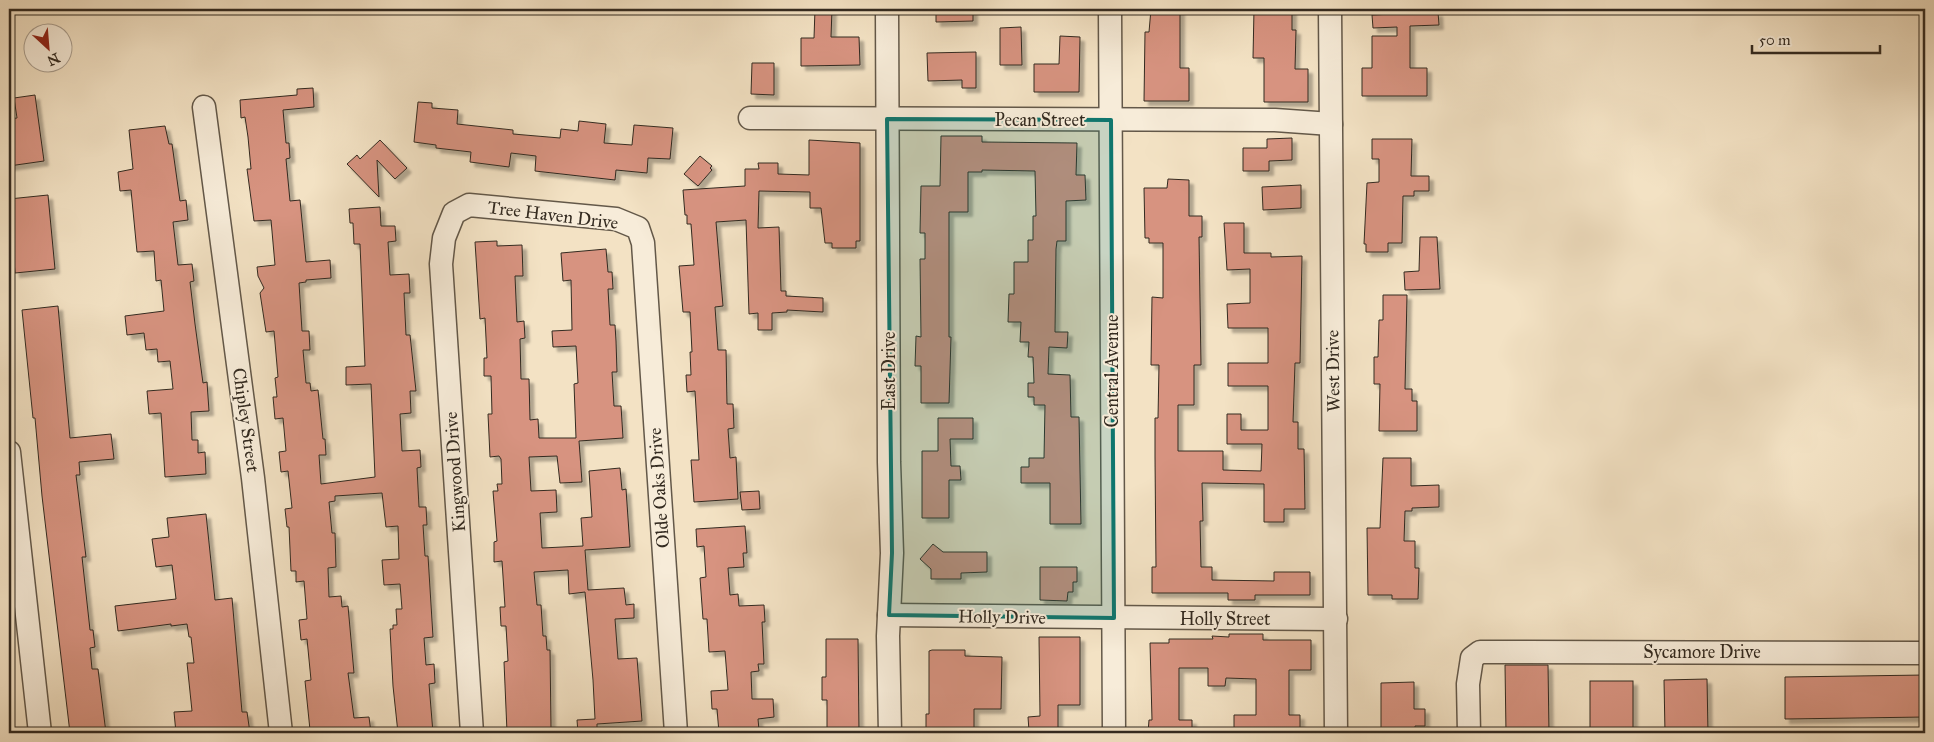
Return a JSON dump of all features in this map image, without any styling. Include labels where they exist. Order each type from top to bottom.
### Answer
[{"type":"street","name":"East Drive","points":[[887,9],[889,452],[892,553],[889,616],[890,733]]},
{"type":"street","name":"Central Avenue","points":[[1110,9],[1114,733]]},
{"type":"street","name":"West Drive","points":[[1330,9],[1336,733]]},
{"type":"street","name":"Chipley Street","points":[[204,107],[253,478],[281,733]]},
{"type":"street","name":"Pecan Street","points":[[750,118],[1275,120],[1331,124]]},
{"type":"street","name":"Tree Haven Drive","points":[[454,213],[469,205],[616,219],[638,228],[643,243]]},
{"type":"street","name":"Kingwood Drive","points":[[454,213],[444,238],[441,264],[472,733]]},
{"type":"street","name":"Olde Oaks Drive","points":[[643,243],[676,733]]},
{"type":"street","points":[[9,452],[40,733]]},
{"type":"street","name":"Holly Drive","points":[[889,616],[1114,618]]},
{"type":"street","name":"Holly Street","points":[[1114,618],[1336,619]]},
{"type":"street","name":"Sycamore Drive","points":[[1468,733],[1468,684],[1472,658],[1480,652],[1925,653]]},
{"type":"highlighted area","points":[[887,119],[1111,120],[1114,618],[889,615],[892,553]]},
{"type":"building","points":[[815,9],[832,9],[831,37],[859,37],[860,65],[801,66],[801,38],[814,38]]},
{"type":"building","points":[[936,9],[973,9],[973,21],[936,22]]},
{"type":"building","points":[[1151,9],[1180,9],[1180,68],[1189,68],[1189,101],[1144,101],[1145,32],[1149,32]]},
{"type":"building","points":[[1254,9],[1292,9],[1292,30],[1296,30],[1295,69],[1308,69],[1308,102],[1264,102],[1264,58],[1253,58]]},
{"type":"building","points":[[1438,12],[1439,25],[1410,26],[1410,68],[1427,68],[1427,96],[1362,96],[1362,68],[1372,68],[1372,36],[1397,36],[1397,27],[1373,28],[1372,15]]},
{"type":"building","points":[[1021,27],[1022,65],[1000,65],[1000,28]]},
{"type":"building","points":[[1060,36],[1080,37],[1079,92],[1034,92],[1034,64],[1059,64]]},
{"type":"building","points":[[976,52],[976,88],[962,88],[962,80],[928,81],[927,53]]},
{"type":"building","points":[[752,63],[774,63],[774,95],[751,94]]},
{"type":"building","points":[[313,88],[314,107],[283,110],[286,143],[289,143],[290,158],[286,159],[290,201],[300,200],[306,262],[330,260],[331,278],[306,280],[306,282],[299,283],[302,331],[309,331],[310,350],[303,350],[306,383],[310,383],[311,391],[318,390],[323,439],[325,439],[326,455],[319,455],[321,484],[375,477],[371,384],[346,385],[346,367],[365,366],[360,244],[354,244],[353,223],[350,223],[349,209],[380,207],[381,226],[395,226],[396,241],[388,242],[390,275],[409,274],[410,293],[404,293],[406,335],[410,335],[416,391],[410,391],[411,413],[400,414],[402,451],[420,450],[421,467],[417,468],[419,507],[426,507],[427,525],[423,525],[425,556],[428,556],[433,637],[424,638],[426,665],[434,664],[435,683],[429,684],[433,733],[398,733],[390,629],[393,629],[393,625],[397,625],[396,609],[402,609],[400,584],[384,585],[382,560],[399,559],[398,526],[386,527],[382,493],[335,496],[335,501],[329,502],[332,533],[335,533],[336,567],[328,568],[329,597],[341,596],[342,607],[348,606],[354,673],[348,673],[354,718],[369,717],[371,733],[323,733],[322,729],[310,730],[305,681],[311,680],[307,639],[301,640],[299,620],[307,619],[304,581],[296,582],[296,571],[291,571],[289,527],[287,527],[285,509],[292,508],[288,471],[281,472],[279,452],[286,451],[283,418],[275,419],[273,397],[277,397],[275,378],[278,377],[274,331],[266,332],[260,293],[264,288],[258,276],[257,267],[275,265],[271,220],[254,221],[247,169],[251,169],[248,137],[245,117],[241,118],[240,100],[297,95],[297,89]]},
{"type":"building","points":[[35,95],[44,161],[9,166],[9,119],[17,118],[14,98]]},
{"type":"building","points":[[418,102],[432,103],[432,108],[458,110],[457,124],[513,130],[513,134],[560,138],[561,129],[578,131],[579,121],[606,124],[604,143],[632,145],[634,125],[673,128],[670,159],[648,158],[647,173],[616,170],[615,180],[535,171],[536,156],[511,153],[509,167],[470,162],[471,152],[436,148],[436,145],[414,142]]},
{"type":"building","points":[[165,126],[169,144],[172,144],[180,201],[186,200],[188,220],[173,222],[178,265],[192,264],[194,281],[190,282],[203,383],[207,382],[209,411],[191,412],[192,440],[198,440],[198,453],[205,452],[206,474],[165,477],[161,413],[149,414],[147,391],[173,389],[170,361],[158,362],[157,349],[146,350],[144,333],[127,335],[125,316],[164,311],[161,280],[156,281],[154,251],[137,252],[131,190],[120,191],[118,172],[133,169],[129,130]]},
{"type":"building","points":[[941,136],[982,136],[982,142],[1077,143],[1076,175],[1085,175],[1086,200],[1066,201],[1066,241],[1057,241],[1055,332],[1068,332],[1067,348],[1049,347],[1048,374],[1070,375],[1071,417],[1079,417],[1081,524],[1050,524],[1050,483],[1021,483],[1021,467],[1029,467],[1029,458],[1044,458],[1045,405],[1034,405],[1034,397],[1028,397],[1028,383],[1034,383],[1033,357],[1028,357],[1029,342],[1020,342],[1021,322],[1008,322],[1009,294],[1014,294],[1014,262],[1028,262],[1028,240],[1033,240],[1033,216],[1036,216],[1035,171],[982,170],[982,172],[968,172],[968,212],[949,212],[949,337],[951,337],[949,403],[921,403],[921,366],[915,366],[916,336],[921,337],[920,259],[925,259],[925,233],[920,233],[921,186],[940,186]]},
{"type":"building","points":[[1292,138],[1292,160],[1269,161],[1269,171],[1243,171],[1243,148],[1267,148],[1267,139]]},
{"type":"building","points":[[1372,139],[1412,139],[1411,176],[1429,176],[1429,191],[1414,191],[1414,196],[1403,196],[1402,243],[1388,243],[1388,252],[1366,252],[1366,244],[1364,244],[1367,183],[1379,182],[1379,159],[1372,159]]},
{"type":"building","points":[[380,140],[407,168],[395,179],[377,160],[379,197],[347,164],[357,155],[360,159]]},
{"type":"building","points":[[809,140],[860,143],[860,241],[856,241],[856,248],[832,248],[832,243],[825,243],[821,208],[810,208],[810,192],[759,191],[758,228],[779,227],[781,291],[786,291],[786,296],[823,298],[823,312],[787,310],[787,312],[772,313],[772,330],[758,330],[758,313],[749,314],[746,220],[716,222],[723,306],[715,307],[718,350],[726,350],[727,404],[733,404],[734,428],[728,429],[730,458],[736,457],[738,499],[694,502],[691,460],[699,460],[695,391],[687,392],[686,375],[691,375],[690,352],[692,352],[690,312],[683,312],[679,266],[694,265],[691,224],[687,224],[683,190],[745,186],[745,169],[759,169],[758,163],[778,163],[778,174],[809,175]]},
{"type":"building","points":[[700,156],[712,166],[710,168],[712,170],[698,186],[684,174]]},
{"type":"building","points":[[1168,179],[1189,180],[1189,216],[1202,216],[1202,237],[1199,237],[1201,365],[1194,365],[1194,405],[1178,405],[1178,451],[1223,451],[1223,470],[1261,471],[1262,444],[1227,444],[1227,414],[1241,414],[1241,430],[1268,430],[1268,386],[1228,386],[1228,363],[1268,363],[1268,328],[1228,328],[1227,304],[1250,303],[1250,269],[1227,270],[1224,223],[1244,223],[1244,253],[1271,253],[1271,257],[1302,256],[1300,363],[1295,363],[1293,422],[1298,422],[1298,449],[1304,449],[1305,509],[1284,509],[1284,522],[1264,522],[1264,484],[1202,483],[1203,521],[1200,521],[1201,567],[1212,567],[1212,580],[1274,581],[1274,572],[1310,572],[1310,595],[1255,595],[1255,600],[1228,600],[1228,593],[1152,593],[1152,567],[1156,567],[1155,418],[1158,418],[1159,365],[1151,365],[1152,297],[1163,298],[1163,243],[1149,243],[1149,238],[1145,238],[1144,188],[1167,188]]},
{"type":"building","points":[[1301,185],[1301,208],[1263,210],[1262,187]]},
{"type":"building","points":[[48,195],[55,269],[15,273],[9,199]]},
{"type":"building","points":[[1420,237],[1437,237],[1440,289],[1405,290],[1404,272],[1419,271]]},
{"type":"building","points":[[497,241],[497,246],[522,245],[523,276],[515,276],[517,322],[524,321],[525,338],[520,339],[521,379],[529,379],[530,420],[538,419],[539,438],[576,438],[574,384],[578,383],[576,346],[553,347],[552,331],[572,330],[571,280],[563,281],[561,253],[606,249],[608,272],[612,272],[613,289],[608,289],[610,325],[615,325],[616,341],[617,372],[612,372],[614,406],[621,406],[623,438],[579,441],[582,482],[560,483],[557,456],[529,457],[531,491],[556,490],[557,512],[540,513],[542,548],[583,546],[581,518],[592,517],[589,471],[620,468],[622,490],[626,489],[630,547],[585,550],[588,590],[624,588],[626,605],[634,604],[634,618],[615,619],[618,659],[637,658],[642,721],[597,724],[597,733],[578,733],[577,720],[595,719],[593,680],[585,592],[569,594],[568,570],[534,572],[537,605],[541,605],[543,636],[546,636],[547,650],[550,650],[551,728],[507,732],[504,662],[508,661],[506,626],[501,626],[500,607],[505,607],[502,561],[494,562],[494,542],[497,541],[493,491],[498,491],[497,484],[502,484],[501,459],[499,456],[490,457],[488,414],[492,414],[491,376],[484,376],[484,358],[487,358],[485,318],[480,319],[475,242]]},
{"type":"building","points":[[1383,295],[1407,295],[1405,389],[1412,389],[1412,401],[1417,401],[1417,431],[1379,431],[1380,384],[1374,384],[1374,357],[1378,357],[1379,320],[1383,320]]},
{"type":"building","points":[[58,306],[70,438],[111,434],[114,459],[79,462],[80,475],[76,475],[86,557],[82,557],[90,630],[93,630],[95,647],[90,648],[92,669],[98,669],[106,733],[70,733],[42,496],[35,418],[33,418],[22,310]]},
{"type":"building","points":[[938,418],[973,418],[973,439],[950,439],[951,466],[960,466],[961,480],[949,480],[949,518],[922,518],[922,451],[938,451]]},
{"type":"building","points":[[1383,458],[1411,458],[1411,486],[1439,485],[1439,507],[1412,508],[1412,511],[1405,511],[1404,541],[1415,541],[1415,568],[1419,568],[1418,599],[1392,599],[1392,595],[1368,595],[1367,528],[1380,528]]},
{"type":"building","points":[[759,491],[760,509],[742,510],[740,492]]},
{"type":"building","points":[[206,514],[215,600],[232,598],[242,712],[247,712],[250,733],[176,733],[174,712],[192,711],[187,663],[194,663],[191,637],[189,637],[187,624],[171,626],[171,624],[118,631],[115,606],[176,599],[172,565],[156,567],[152,539],[169,537],[167,518]]},
{"type":"building","points":[[745,526],[747,553],[743,553],[744,567],[728,568],[730,595],[738,594],[739,606],[764,605],[765,622],[762,622],[764,664],[758,664],[759,671],[751,672],[752,699],[773,699],[774,717],[758,719],[759,730],[719,733],[717,709],[712,709],[711,691],[728,690],[725,651],[709,652],[707,619],[703,619],[700,578],[706,577],[704,546],[697,547],[696,529]]},
{"type":"building","points":[[933,544],[943,552],[987,552],[987,572],[961,573],[961,579],[931,579],[931,569],[920,559]]},
{"type":"building","points":[[1040,567],[1077,567],[1077,582],[1073,582],[1073,592],[1068,592],[1067,601],[1040,600]]},
{"type":"building","points":[[1229,634],[1263,634],[1263,640],[1311,640],[1311,670],[1289,670],[1289,715],[1300,715],[1300,733],[1234,733],[1234,715],[1256,715],[1256,679],[1226,678],[1225,686],[1208,686],[1208,668],[1179,668],[1179,720],[1192,720],[1192,733],[1148,733],[1149,720],[1152,720],[1150,643],[1169,643],[1169,639],[1213,639],[1212,636],[1229,637]]},
{"type":"building","points":[[1039,637],[1080,637],[1080,705],[1058,705],[1058,733],[1029,731],[1028,717],[1040,716]]},
{"type":"building","points":[[826,639],[858,639],[859,733],[827,733],[827,700],[822,700],[822,677],[826,677]]},
{"type":"building","points":[[965,650],[965,656],[1002,657],[1001,709],[974,709],[974,733],[926,733],[926,714],[929,714],[929,651]]},
{"type":"building","points":[[1505,665],[1548,665],[1549,733],[1506,733]]},
{"type":"building","points":[[1925,675],[1925,717],[1785,719],[1785,677]]},
{"type":"building","points":[[1707,679],[1708,733],[1665,733],[1664,680]]},
{"type":"building","points":[[1590,681],[1633,681],[1633,733],[1590,733]]},
{"type":"building","points":[[1414,682],[1414,709],[1425,709],[1425,726],[1415,726],[1415,733],[1381,733],[1381,683]]}]
